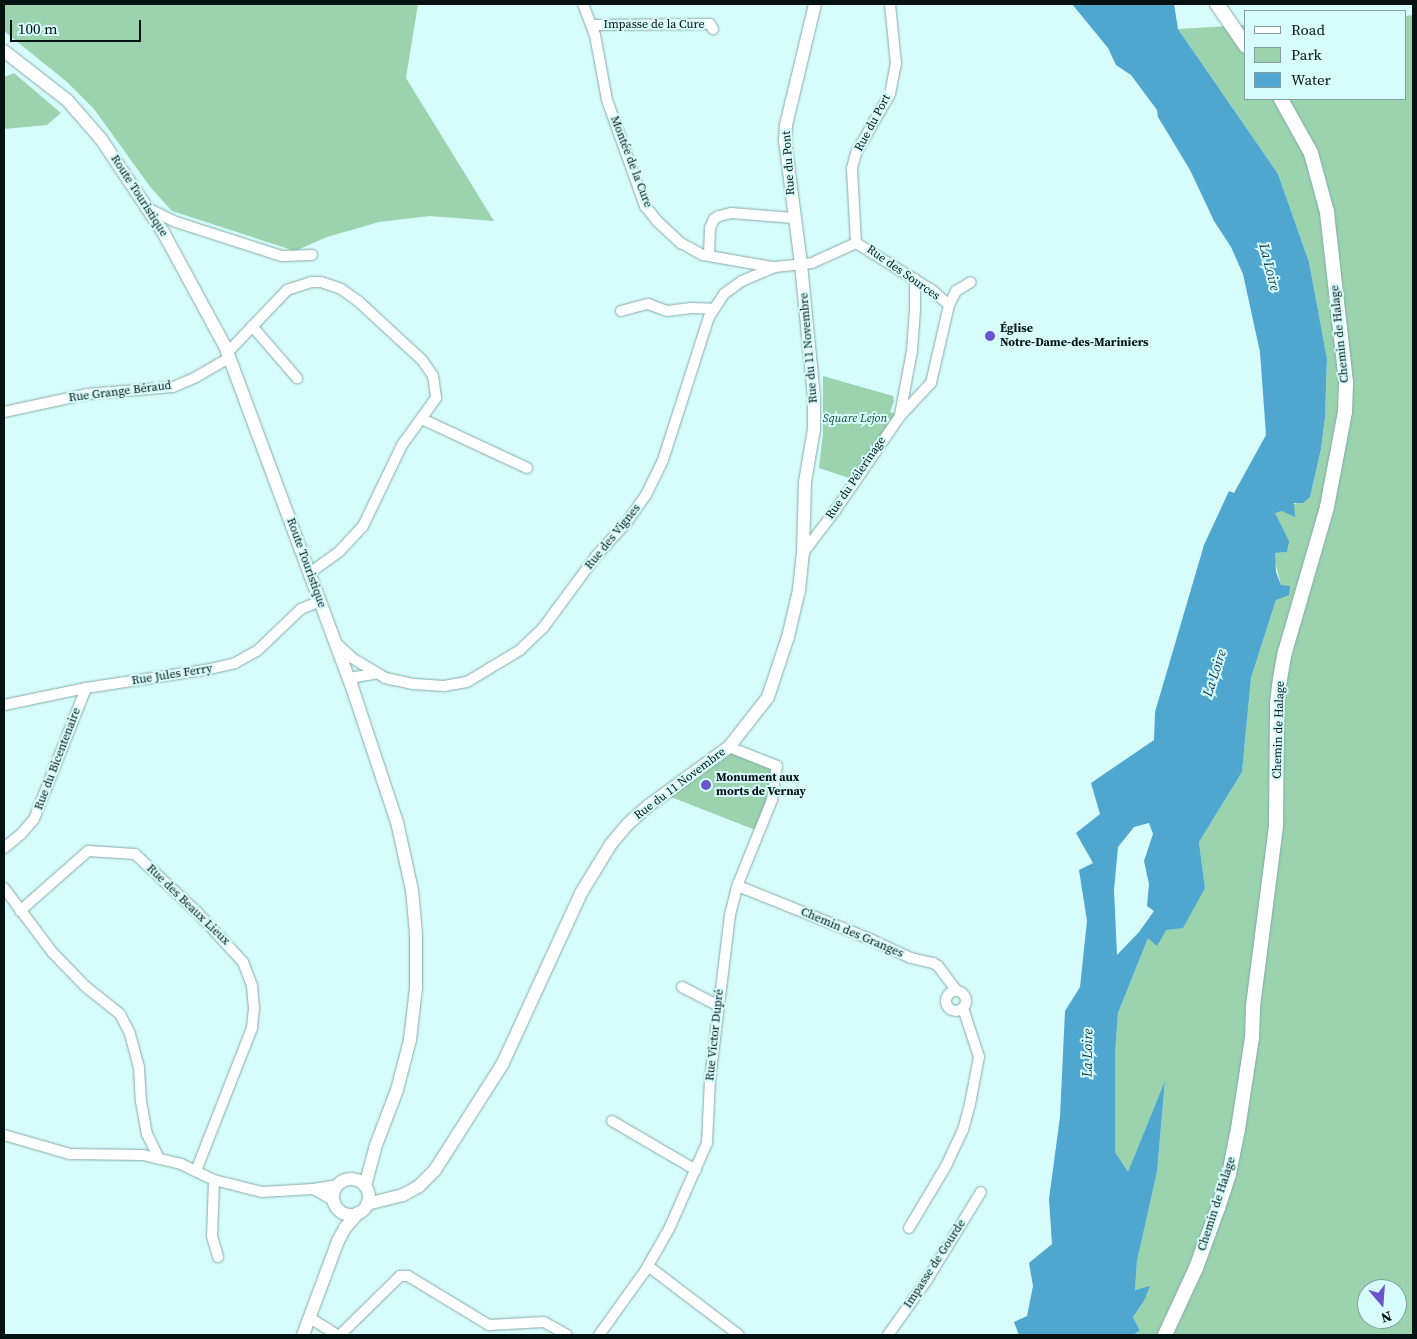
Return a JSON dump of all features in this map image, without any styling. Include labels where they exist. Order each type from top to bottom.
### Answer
[{"type":"main road","points":[[1217,4],[1244,43]]},
{"type":"main road","name":"Chemin de Halage","points":[[1166,1335],[1196,1268],[1218,1208],[1229,1174],[1238,1129],[1252,1038],[1276,826],[1277,710],[1280,679],[1285,652],[1327,507],[1345,412],[1346,382],[1327,212],[1311,153],[1282,100]]},
{"type":"street","name":"Montée de la Cure","points":[[583,4],[591,25],[607,100],[645,206],[657,221],[681,243],[709,256],[775,267]]},
{"type":"street","name":"Rue du Pont","points":[[801,264],[785,140],[786,125],[815,4]]},
{"type":"street","name":"Rue du Port","points":[[856,243],[852,168],[856,153],[890,94],[896,64],[890,4]]},
{"type":"street","name":"Impasse de la Cure","points":[[591,25],[710,24],[713,29]]},
{"type":"street","name":"Route Touristique","points":[[4,51],[67,100],[101,139],[163,232],[229,354],[351,684],[397,822],[412,890],[416,934],[416,988],[410,1040],[397,1090],[376,1146],[366,1188]]},
{"type":"street","points":[[147,208],[176,222],[282,256],[312,254]]},
{"type":"street","points":[[709,256],[710,228],[714,219],[719,216],[731,213],[794,218]]},
{"type":"street","name":"Rue des Sources","points":[[801,264],[812,263],[856,243],[933,291],[948,306]]},
{"type":"street","name":"Rue des Vignes","points":[[335,643],[352,658],[385,678],[414,684],[444,686],[467,682],[520,650],[543,628],[590,564],[627,522],[646,495],[664,460],[692,365],[709,317],[724,294],[742,281],[775,267],[801,264]]},
{"type":"street","name":"Rue du 11 Novembre","points":[[367,1204],[403,1195],[419,1186],[434,1170],[502,1065],[581,894],[611,844],[628,824],[648,806],[729,747],[768,697],[788,637],[799,590],[803,553],[805,482],[814,429],[814,397],[801,264]]},
{"type":"street","points":[[900,416],[912,351],[915,279]]},
{"type":"street","name":"Rue Grange Béraud","points":[[4,412],[87,394],[173,387],[196,377],[229,354],[252,326],[287,290],[311,282],[329,283],[341,289],[358,301],[422,360],[433,376],[436,398],[402,444],[363,526],[340,551],[310,573]]},
{"type":"street","points":[[948,306],[956,291],[971,282]]},
{"type":"street","points":[[621,310],[648,304],[667,311],[690,308],[714,309]]},
{"type":"street","name":"Rue du Pélerinage","points":[[803,553],[835,511],[900,416],[931,382],[948,306]]},
{"type":"street","points":[[252,326],[297,378]]},
{"type":"street","points":[[422,419],[527,468]]},
{"type":"street","name":"Rue Jules Ferry","points":[[4,705],[86,688],[210,670],[235,664],[257,651],[301,609],[320,601]]},
{"type":"street","points":[[351,684],[355,677],[376,674]]},
{"type":"street","name":"Rue du Bicentenaire","points":[[4,848],[21,834],[34,819],[86,688]]},
{"type":"street","name":"Rue Victor Dupré","points":[[598,1335],[648,1266],[696,1170],[707,1142],[719,1006],[730,915],[738,886],[772,800],[777,766],[729,747]]},
{"type":"street","name":"Rue des Beaux Lieux","points":[[20,910],[88,851],[135,854],[197,912],[243,962],[252,986],[254,1008],[252,1028],[196,1171]]},
{"type":"street","name":"Chemin des Granges","points":[[738,886],[872,940],[911,958],[933,963],[938,966],[956,990]]},
{"type":"street","points":[[4,888],[53,953],[86,987],[120,1014],[130,1034],[139,1067],[141,1102],[147,1134],[159,1159]]},
{"type":"street","points":[[682,987],[719,1006]]},
{"type":"street","points":[[909,1228],[946,1166],[963,1130],[970,1104],[979,1057],[963,1008],[966,999],[962,993],[956,990],[947,995],[946,1004],[954,1011],[963,1008]]},
{"type":"street","points":[[612,1121],[696,1170]]},
{"type":"street","points":[[4,1135],[70,1154],[143,1155],[181,1164],[214,1180],[262,1192],[313,1189],[355,1180],[366,1188],[403,1195]]},
{"type":"street","name":"Route Touristique","points":[[341,1183],[356,1172],[376,1146]]},
{"type":"street","points":[[214,1180],[212,1236],[218,1257]]},
{"type":"street","points":[[338,1241],[334,1191],[341,1183]]},
{"type":"street","points":[[304,1335],[338,1241],[345,1228],[367,1204],[366,1188]]},
{"type":"street","points":[[313,1189],[334,1202],[342,1212],[352,1215],[358,1214]]},
{"type":"street","name":"Impasse de Gourde","points":[[888,1335],[927,1280],[981,1192]]},
{"type":"street","points":[[648,1266],[739,1335]]},
{"type":"street","points":[[310,1318],[339,1335],[400,1276],[408,1276],[489,1325],[544,1322],[567,1335]]},
{"type":"green space","points":[[4,4],[418,4],[406,78],[494,221],[430,216],[379,222],[327,237],[295,251],[172,211],[151,188],[94,109],[67,82],[4,31]]},
{"type":"green space","points":[[1413,15],[1413,1335],[1132,1335],[1140,1331],[1133,1317],[1144,1301],[1149,1287],[1135,1290],[1137,1261],[1157,1172],[1165,1083],[1128,1173],[1115,1152],[1115,1056],[1118,1013],[1148,938],[1166,930],[1205,888],[1199,842],[1242,772],[1251,678],[1281,585],[1274,557],[1275,553],[1286,552],[1275,513],[1310,497],[1321,449],[1325,417],[1327,359],[1309,262],[1278,174],[1178,29],[1244,25],[1244,100],[1407,100],[1407,16]]},
{"type":"green space","points":[[14,73],[61,113],[47,125],[4,129],[4,77]]},
{"type":"green space","name":"Square Lejon","points":[[823,376],[893,396],[894,401],[890,412],[895,414],[852,479],[819,468],[823,433]]},
{"type":"green space","points":[[732,753],[772,769],[769,798],[758,831],[671,797]]},
{"type":"water","name":"La Loire","points":[[1072,4],[1174,4],[1178,29],[1278,174],[1309,262],[1327,359],[1325,417],[1321,449],[1310,497],[1303,503],[1294,503],[1295,517],[1282,511],[1275,513],[1289,541],[1287,552],[1275,553],[1276,572],[1281,585],[1290,586],[1289,595],[1276,600],[1251,678],[1242,772],[1199,842],[1205,888],[1183,928],[1166,930],[1157,946],[1148,938],[1118,1013],[1115,1056],[1115,1152],[1128,1172],[1165,1081],[1157,1172],[1137,1261],[1135,1290],[1150,1286],[1144,1301],[1133,1317],[1140,1331],[1132,1335],[1019,1335],[1014,1322],[1027,1316],[1033,1286],[1029,1263],[1052,1244],[1049,1199],[1060,1117],[1065,1011],[1080,987],[1087,921],[1079,870],[1093,863],[1076,833],[1100,814],[1091,783],[1154,740],[1155,712],[1204,545],[1229,491],[1234,493],[1266,435],[1260,352],[1243,274],[1231,247],[1214,221],[1190,170],[1158,117],[1157,110],[1131,75],[1116,65],[1108,48]],"holes":[[[1149,823],[1153,834],[1144,861],[1149,884],[1147,906],[1154,911],[1139,932],[1117,955],[1114,890],[1118,847],[1134,827]]]},
{"type":"place","name":"Église Notre-Dame-des-Mariniers","points":[[990,336]]},
{"type":"place","name":"Monument aux morts de Vernay","points":[[706,785]]}]
